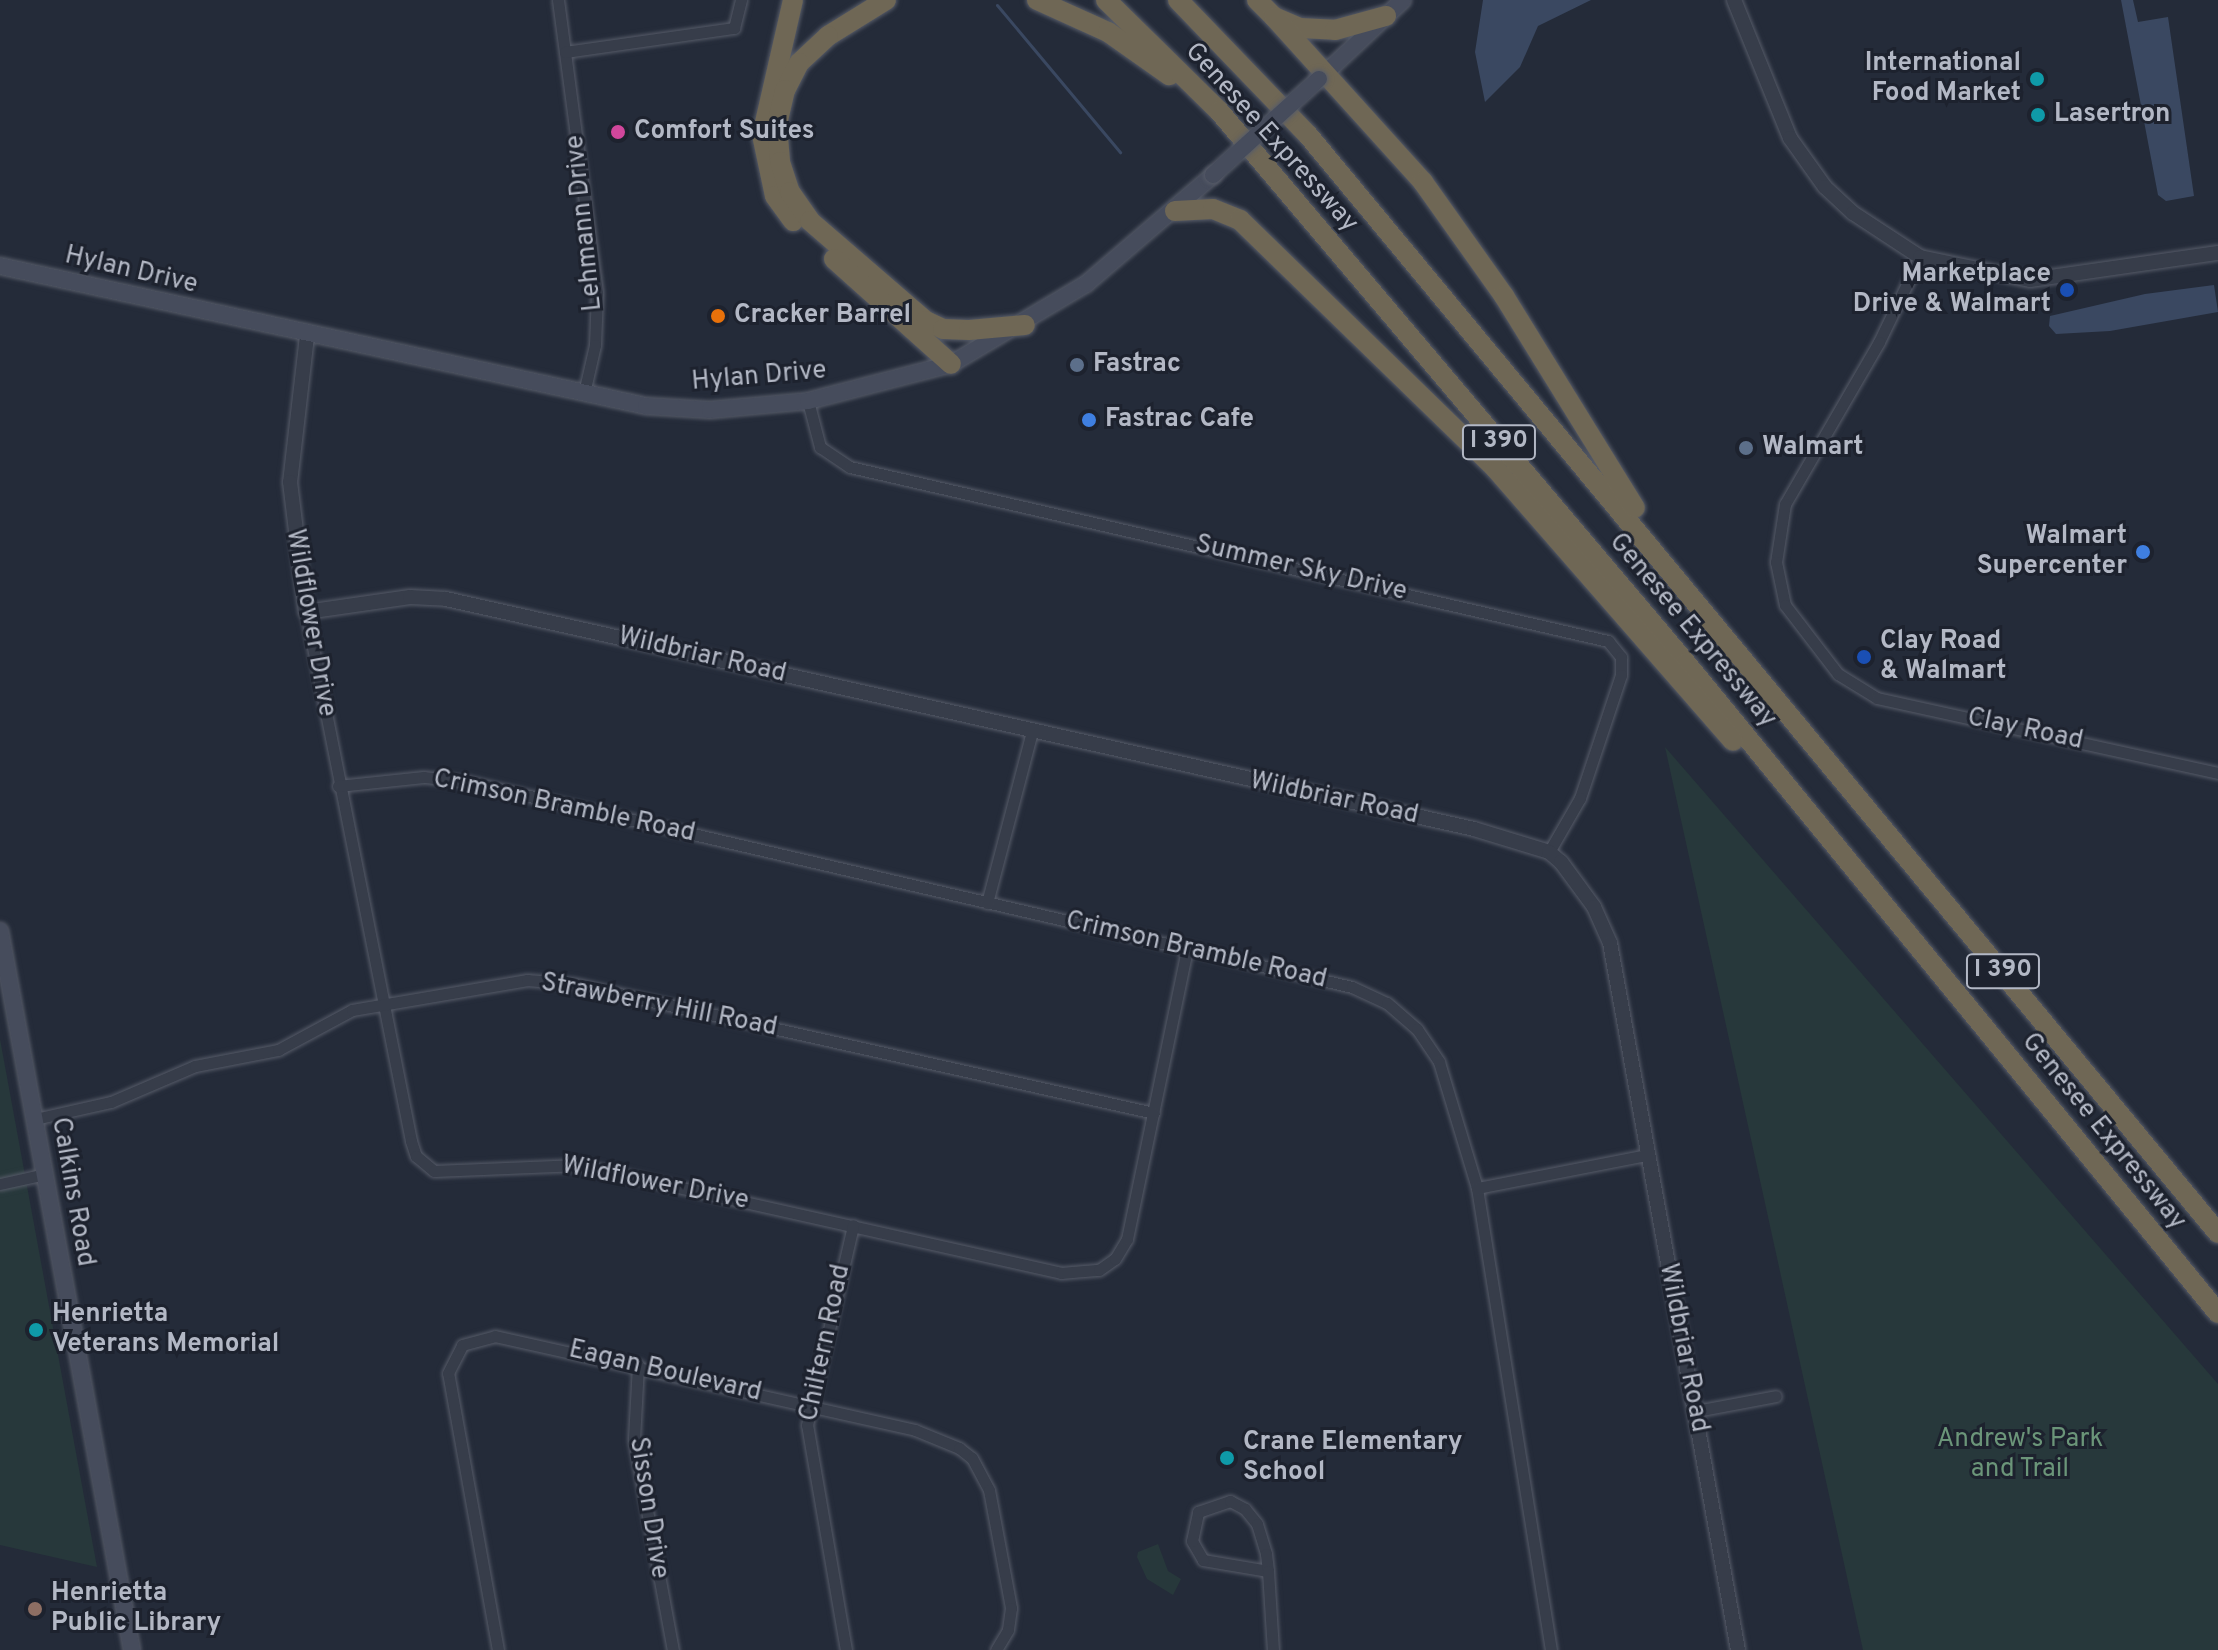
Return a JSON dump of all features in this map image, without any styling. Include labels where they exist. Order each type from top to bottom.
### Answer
[{"type":"highway","points":[[793,0],[762,135],[775,196],[798,227],[951,364]]},
{"type":"highway","points":[[886,0],[828,36],[799,63],[785,90],[777,126],[780,162],[790,192],[810,221],[926,321],[958,330],[1025,325]]},
{"type":"highway","points":[[1037,0],[1108,32],[1219,111]]},
{"type":"highway","name":"Genesee Expressway","points":[[1106,0],[1219,111],[1676,651],[2218,1313]]},
{"type":"highway","name":"Genesee Expressway","points":[[1178,0],[1308,135],[1672,569],[2218,1233]]},
{"type":"highway","points":[[1257,0],[1322,76],[1423,182],[1504,296],[1672,569]]},
{"type":"highway","points":[[1274,17],[1300,28],[1335,30],[1386,16]]},
{"type":"highway","points":[[1175,211],[1213,209],[1240,220],[1495,468],[1653,654],[1876,898]]},
{"type":"main road","name":"Hylan Drive","points":[[0,266],[307,336],[646,406],[710,410],[808,401],[951,364],[1025,325],[1086,284],[1175,211],[1403,0]]},
{"type":"main road","name":"Calkins Road","points":[[0,931],[132,1650]]},
{"type":"street","name":"Lehmann Drive","points":[[558,0],[597,293],[595,345],[584,393]]},
{"type":"street","points":[[565,52],[734,28],[741,0]]},
{"type":"street","points":[[1734,0],[1790,138],[1825,187],[1853,213],[1920,257],[2030,280],[2218,253]]},
{"type":"street","name":"Clay Road","points":[[1920,257],[1879,342],[1785,504],[1776,562],[1785,605],[1800,629],[1838,674],[1877,698],[2218,773]]},
{"type":"street","name":"Wildflower Drive","points":[[307,336],[294,415],[290,482],[306,612],[338,786],[387,1001],[411,1141],[429,1169],[579,1165],[1061,1273],[1099,1270],[1115,1259],[1127,1239],[1187,948]]},
{"type":"street","name":"Summer Sky Drive","points":[[808,401],[820,447],[850,467],[1608,641],[1621,657],[1621,675],[1580,798],[1549,852]]},
{"type":"street","name":"Wildbriar Road","points":[[306,612],[410,597],[446,599],[1486,832],[1549,852],[1585,891],[1610,943],[1738,1650]]},
{"type":"street","points":[[987,903],[1032,731]]},
{"type":"street","name":"Crimson Bramble Road","points":[[338,786],[400,777],[469,782],[1352,987],[1404,1015],[1429,1045],[1447,1080],[1477,1188],[1551,1650]]},
{"type":"street","name":"Strawberry Hill Road","points":[[35,1119],[111,1102],[195,1066],[278,1050],[321,1023],[387,1001],[502,982],[575,984],[1154,1113]]},
{"type":"street","points":[[1477,1188],[1647,1155]]},
{"type":"street","points":[[0,1184],[45,1174]]},
{"type":"street","name":"Chiltern Road","points":[[846,1650],[809,1457],[810,1405],[853,1225]]},
{"type":"street","name":"Eagan Boulevard","points":[[498,1650],[449,1388],[454,1353],[471,1340],[495,1336],[638,1365],[939,1437],[972,1458],[989,1490],[1011,1608],[1008,1630],[996,1650]]},
{"type":"street","name":"Sisson Drive","points":[[638,1365],[634,1440],[673,1650]]},
{"type":"street","points":[[1696,1411],[1776,1396]]},
{"type":"street","points":[[1268,1571],[1203,1560],[1192,1541],[1198,1512],[1230,1501],[1245,1509],[1257,1524],[1268,1571],[1273,1650]]},
{"type":"green space","name":"Andrew's Park and Trail","points":[[1665,747],[2218,1384],[2218,1650],[1863,1650]]},
{"type":"green space","points":[[0,1039],[97,1567],[0,1545]]},
{"type":"green space","points":[[1158,1544],[1168,1571],[1181,1579],[1173,1595],[1147,1579],[1137,1557],[1138,1552]]},
{"type":"water","points":[[1483,0],[1591,0],[1538,26],[1520,67],[1485,102],[1475,52]]},
{"type":"water","points":[[2121,0],[2133,0],[2138,22],[2168,17],[2194,196],[2166,201],[2158,195]]},
{"type":"water","points":[[2214,285],[2218,312],[2110,331],[2056,334],[2049,326],[2050,316],[2145,294]]},
{"type":"waterway","points":[[997,5],[1120,152]]},
{"type":"place","name":"International Food Market","points":[[2037,79]]},
{"type":"place","name":"Lasertron","points":[[2038,115]]},
{"type":"place","name":"Comfort Suites","points":[[618,132]]},
{"type":"place","name":"Marketplace Drive & Walmart","points":[[2067,290]]},
{"type":"place","name":"Cracker Barrel","points":[[718,316]]},
{"type":"place","name":"Fastrac","points":[[1077,365]]},
{"type":"place","name":"Fastrac Cafe","points":[[1089,420]]},
{"type":"place","name":"Walmart","points":[[1746,448]]},
{"type":"place","name":"Walmart Supercenter","points":[[2143,552]]},
{"type":"place","name":"Clay Road & Walmart","points":[[1864,657]]},
{"type":"place","name":"Henrietta Veterans Memorial","points":[[36,1330]]},
{"type":"place","name":"Crane Elementary School","points":[[1227,1458]]},
{"type":"place","name":"Henrietta Public Library","points":[[35,1609]]}]
